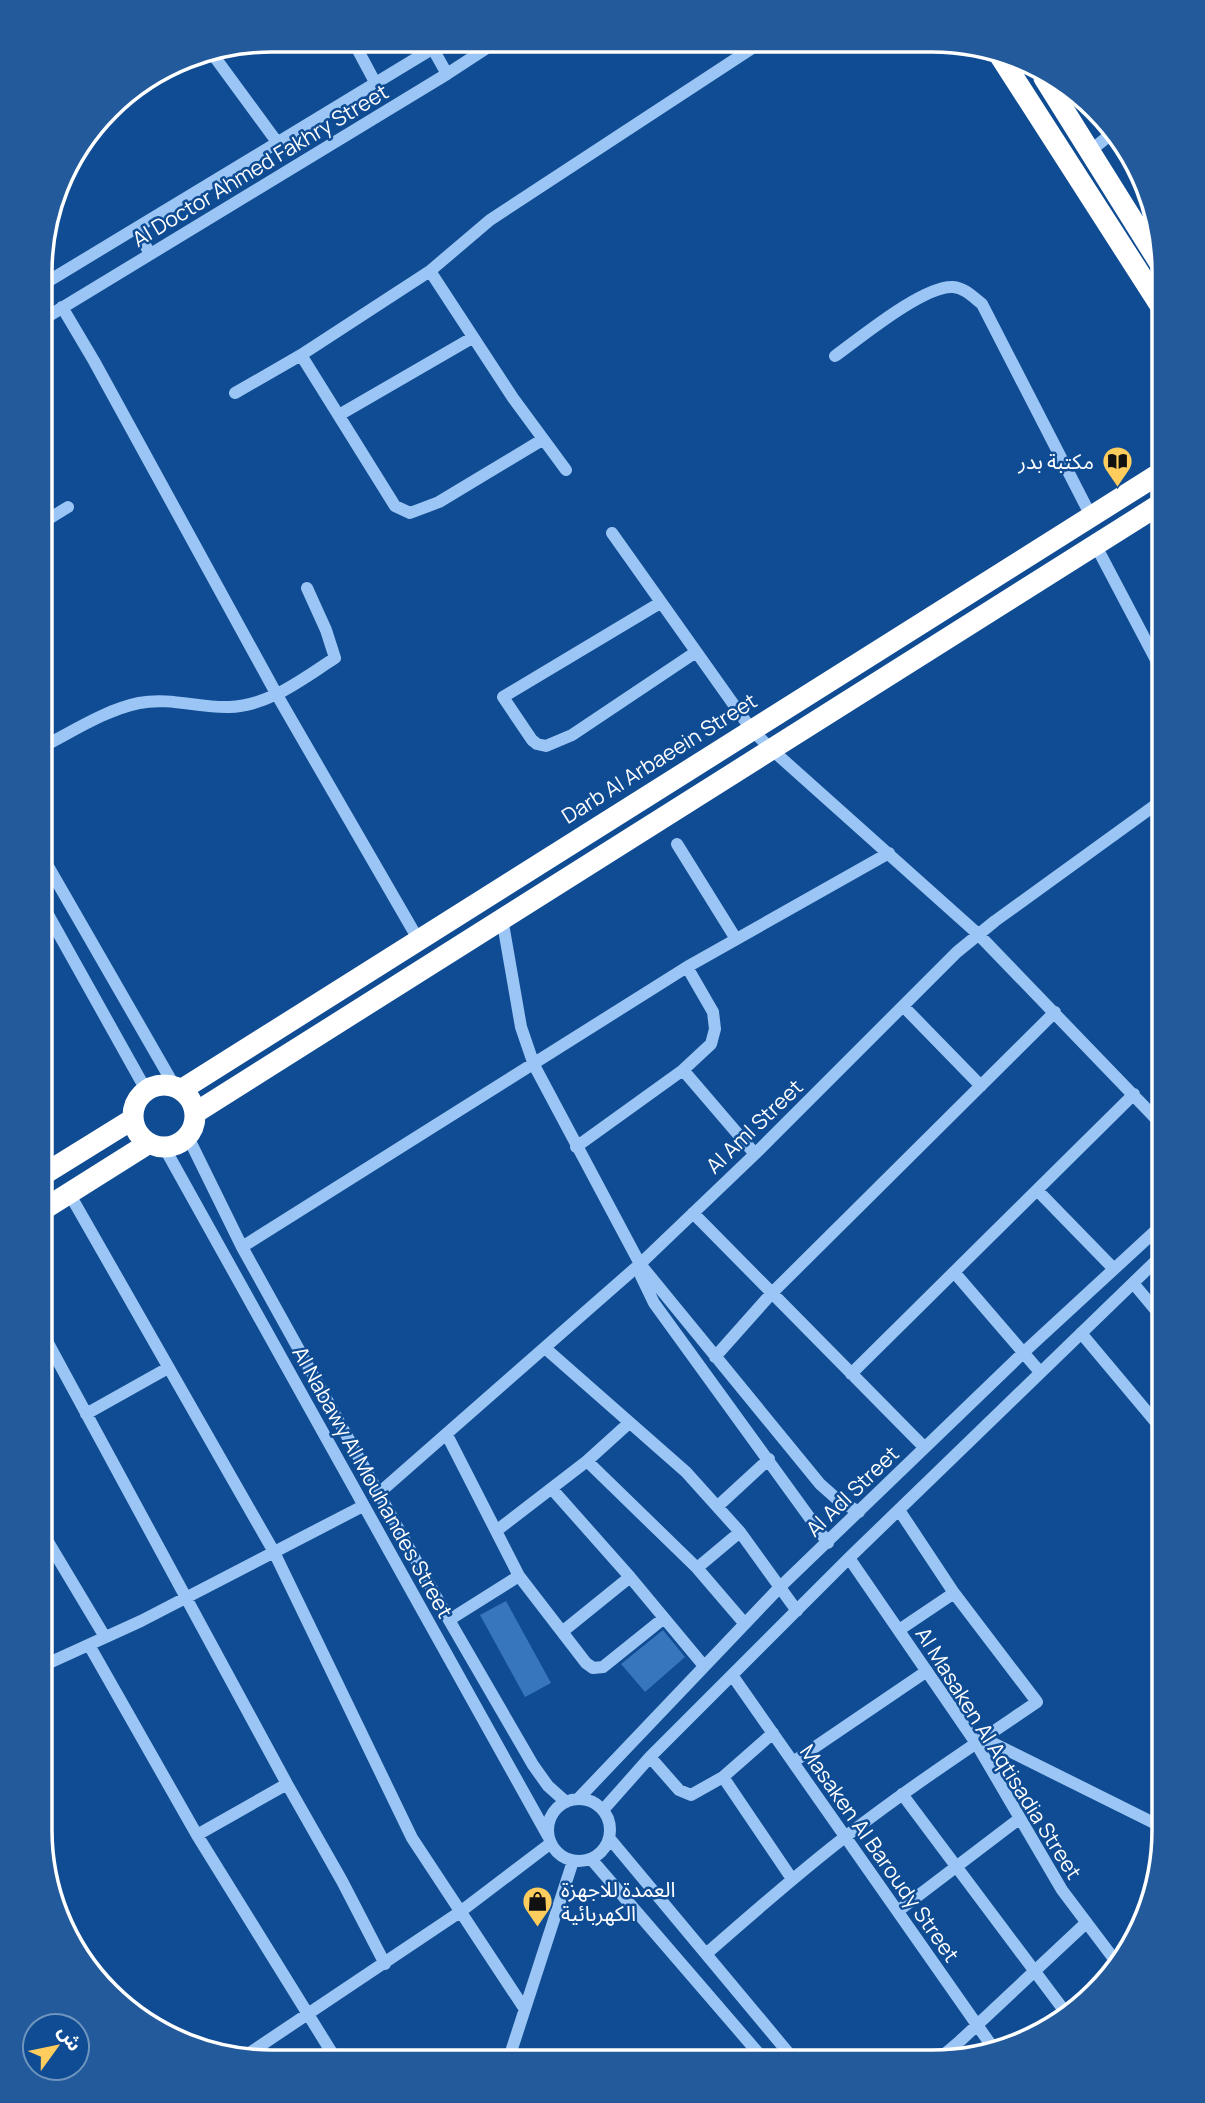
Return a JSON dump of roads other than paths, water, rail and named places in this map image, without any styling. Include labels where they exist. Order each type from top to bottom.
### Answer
[{"type":"highway","points":[[1006,65],[1153,294]]},
{"type":"highway","points":[[1050,87],[1151,249]]},
{"type":"highway","name":"Darb Al Arbaeein Street","points":[[178,1088],[1153,478]]},
{"type":"highway","points":[[195,1113],[1002,601],[1153,508]]},
{"type":"highway","points":[[1021,561],[1034,582]]},
{"type":"highway","points":[[989,581],[1002,601]]},
{"type":"highway","points":[[52,1204],[156,1145],[177,1144],[188,1137],[194,1126],[193,1104],[178,1088],[165,1084],[146,1090],[136,1103],[133,1119],[135,1129],[156,1145]]},
{"type":"highway","points":[[52,1169],[133,1119]]},
{"type":"street","points":[[359,53],[376,84]]},
{"type":"street","name":"Al Doctor Ahmed Fakhry Street","points":[[52,279],[428,53]]},
{"type":"street","points":[[435,53],[447,74]]},
{"type":"street","name":"Al Doctor Ahmed Fakhry Street","points":[[52,314],[479,53]]},
{"type":"street","points":[[235,393],[301,355],[430,271],[490,220],[745,53]]},
{"type":"street","points":[[217,60],[277,142]]},
{"type":"street","points":[[1090,150],[1106,138]]},
{"type":"street","points":[[1137,227],[1146,221]]},
{"type":"street","points":[[136,228],[150,254]]},
{"type":"street","points":[[430,271],[472,338],[542,440],[566,470]]},
{"type":"street","points":[[835,356],[911,302],[952,287],[964,290],[982,304],[1091,516]]},
{"type":"street","points":[[62,307],[277,695],[418,939]]},
{"type":"street","points":[[339,415],[472,338]]},
{"type":"street","points":[[301,355],[395,506],[410,513],[439,502],[542,440]]},
{"type":"street","points":[[52,517],[68,507]]},
{"type":"street","points":[[612,533],[751,729],[978,934],[1152,1114]]},
{"type":"street","points":[[1095,544],[1153,654]]},
{"type":"street","points":[[52,742],[108,713],[134,704],[161,701],[229,707],[250,704],[277,695],[335,658],[307,588]]},
{"type":"street","points":[[660,603],[503,697],[533,740],[546,746],[572,735],[696,652]]},
{"type":"street","name":"Al Aml Street","points":[[379,1493],[640,1264],[978,934],[1153,807]]},
{"type":"street","points":[[677,844],[736,939]]},
{"type":"street","points":[[242,1247],[687,967],[889,853]]},
{"type":"street","points":[[52,873],[178,1088]]},
{"type":"street","points":[[502,918],[521,1027],[534,1065],[640,1264],[820,1484],[838,1500],[859,1512]]},
{"type":"street","points":[[52,922],[146,1090]]},
{"type":"street","points":[[576,1147],[706,1051],[714,1038],[713,1012],[687,967]]},
{"type":"street","points":[[903,1006],[981,1086]]},
{"type":"street","points":[[715,1357],[771,1294],[1055,1012]]},
{"type":"street","points":[[683,1070],[755,1154]]},
{"type":"street","points":[[851,1374],[1134,1094]]},
{"type":"street","name":"Al Nabawy Al Mouhandes Street","points":[[188,1137],[242,1247],[449,1620],[533,1765],[548,1786],[572,1801]]},
{"type":"street","name":"Al Nabawy Al Mouhandes Street","points":[[156,1145],[550,1839]]},
{"type":"street","points":[[1037,1190],[1114,1268]]},
{"type":"street","points":[[69,1193],[274,1552],[412,1838],[524,2008]]},
{"type":"street","points":[[694,1213],[924,1447]]},
{"type":"street","name":"Al Adl Street","points":[[572,1801],[779,1588],[924,1447],[1152,1233]]},
{"type":"street","points":[[640,1264],[641,1276],[654,1303],[828,1542]]},
{"type":"street","points":[[603,1810],[650,1757],[849,1558],[1152,1264]]},
{"type":"street","points":[[954,1272],[1040,1372]]},
{"type":"street","points":[[1133,1283],[1152,1306]]},
{"type":"street","points":[[1081,1334],[1152,1418]]},
{"type":"street","points":[[545,1348],[686,1472],[740,1532],[797,1611]]},
{"type":"street","points":[[52,1351],[385,1964]]},
{"type":"street","points":[[86,1414],[168,1368]]},
{"type":"street","points":[[496,1531],[587,1461],[629,1423]]},
{"type":"street","points":[[447,1435],[519,1576],[586,1663],[598,1668],[603,1667],[664,1618]]},
{"type":"street","points":[[718,1506],[769,1459]]},
{"type":"street","points":[[587,1461],[698,1568],[745,1623]]},
{"type":"street","points":[[552,1489],[704,1666]]},
{"type":"street","points":[[52,1662],[186,1598],[363,1506]]},
{"type":"street","points":[[706,1954],[792,1880],[902,1794],[1037,1702],[954,1593],[899,1510]]},
{"type":"street","points":[[698,1568],[740,1532]]},
{"type":"street","points":[[52,1548],[105,1637]]},
{"type":"street","name":"Al Masaken Al Aqtisadia Street","points":[[849,1558],[979,1741],[1056,1881],[1112,1957]]},
{"type":"street","points":[[449,1620],[519,1576]]},
{"type":"street","points":[[562,1632],[630,1577]]},
{"type":"street","points":[[899,1630],[954,1593]]},
{"type":"street","points":[[89,1645],[197,1835],[330,2050]]},
{"type":"street","points":[[793,1762],[927,1671]]},
{"type":"street","name":"Masaken Al Baroudy Street","points":[[732,1675],[989,2042]]},
{"type":"street","points":[[650,1757],[679,1790],[688,1795],[723,1777],[773,1733]]},
{"type":"street","points":[[979,1741],[1152,1822]]},
{"type":"street","points":[[723,1777],[792,1880]]},
{"type":"street","points":[[197,1835],[287,1784]]},
{"type":"street","points":[[902,1794],[1062,2008]]},
{"type":"street","points":[[572,1801],[596,1804],[609,1819],[610,1839],[603,1852],[592,1860],[573,1861],[556,1852],[550,1839],[552,1816],[572,1801]]},
{"type":"street","points":[[898,1911],[1020,1819]]},
{"type":"street","points":[[255,2049],[460,1912],[550,1839]]},
{"type":"street","points":[[610,1839],[786,2050]]},
{"type":"street","points":[[592,1860],[755,2050]]},
{"type":"street","points":[[512,2050],[573,1861]]},
{"type":"street","points":[[949,2049],[1086,1923]]},
{"type":"place","name":"مكتبة بدر","points":[[1117,488]]},
{"type":"place","name":"العمدة للاجهزة الكهربائية","points":[[538,1928]]}]
